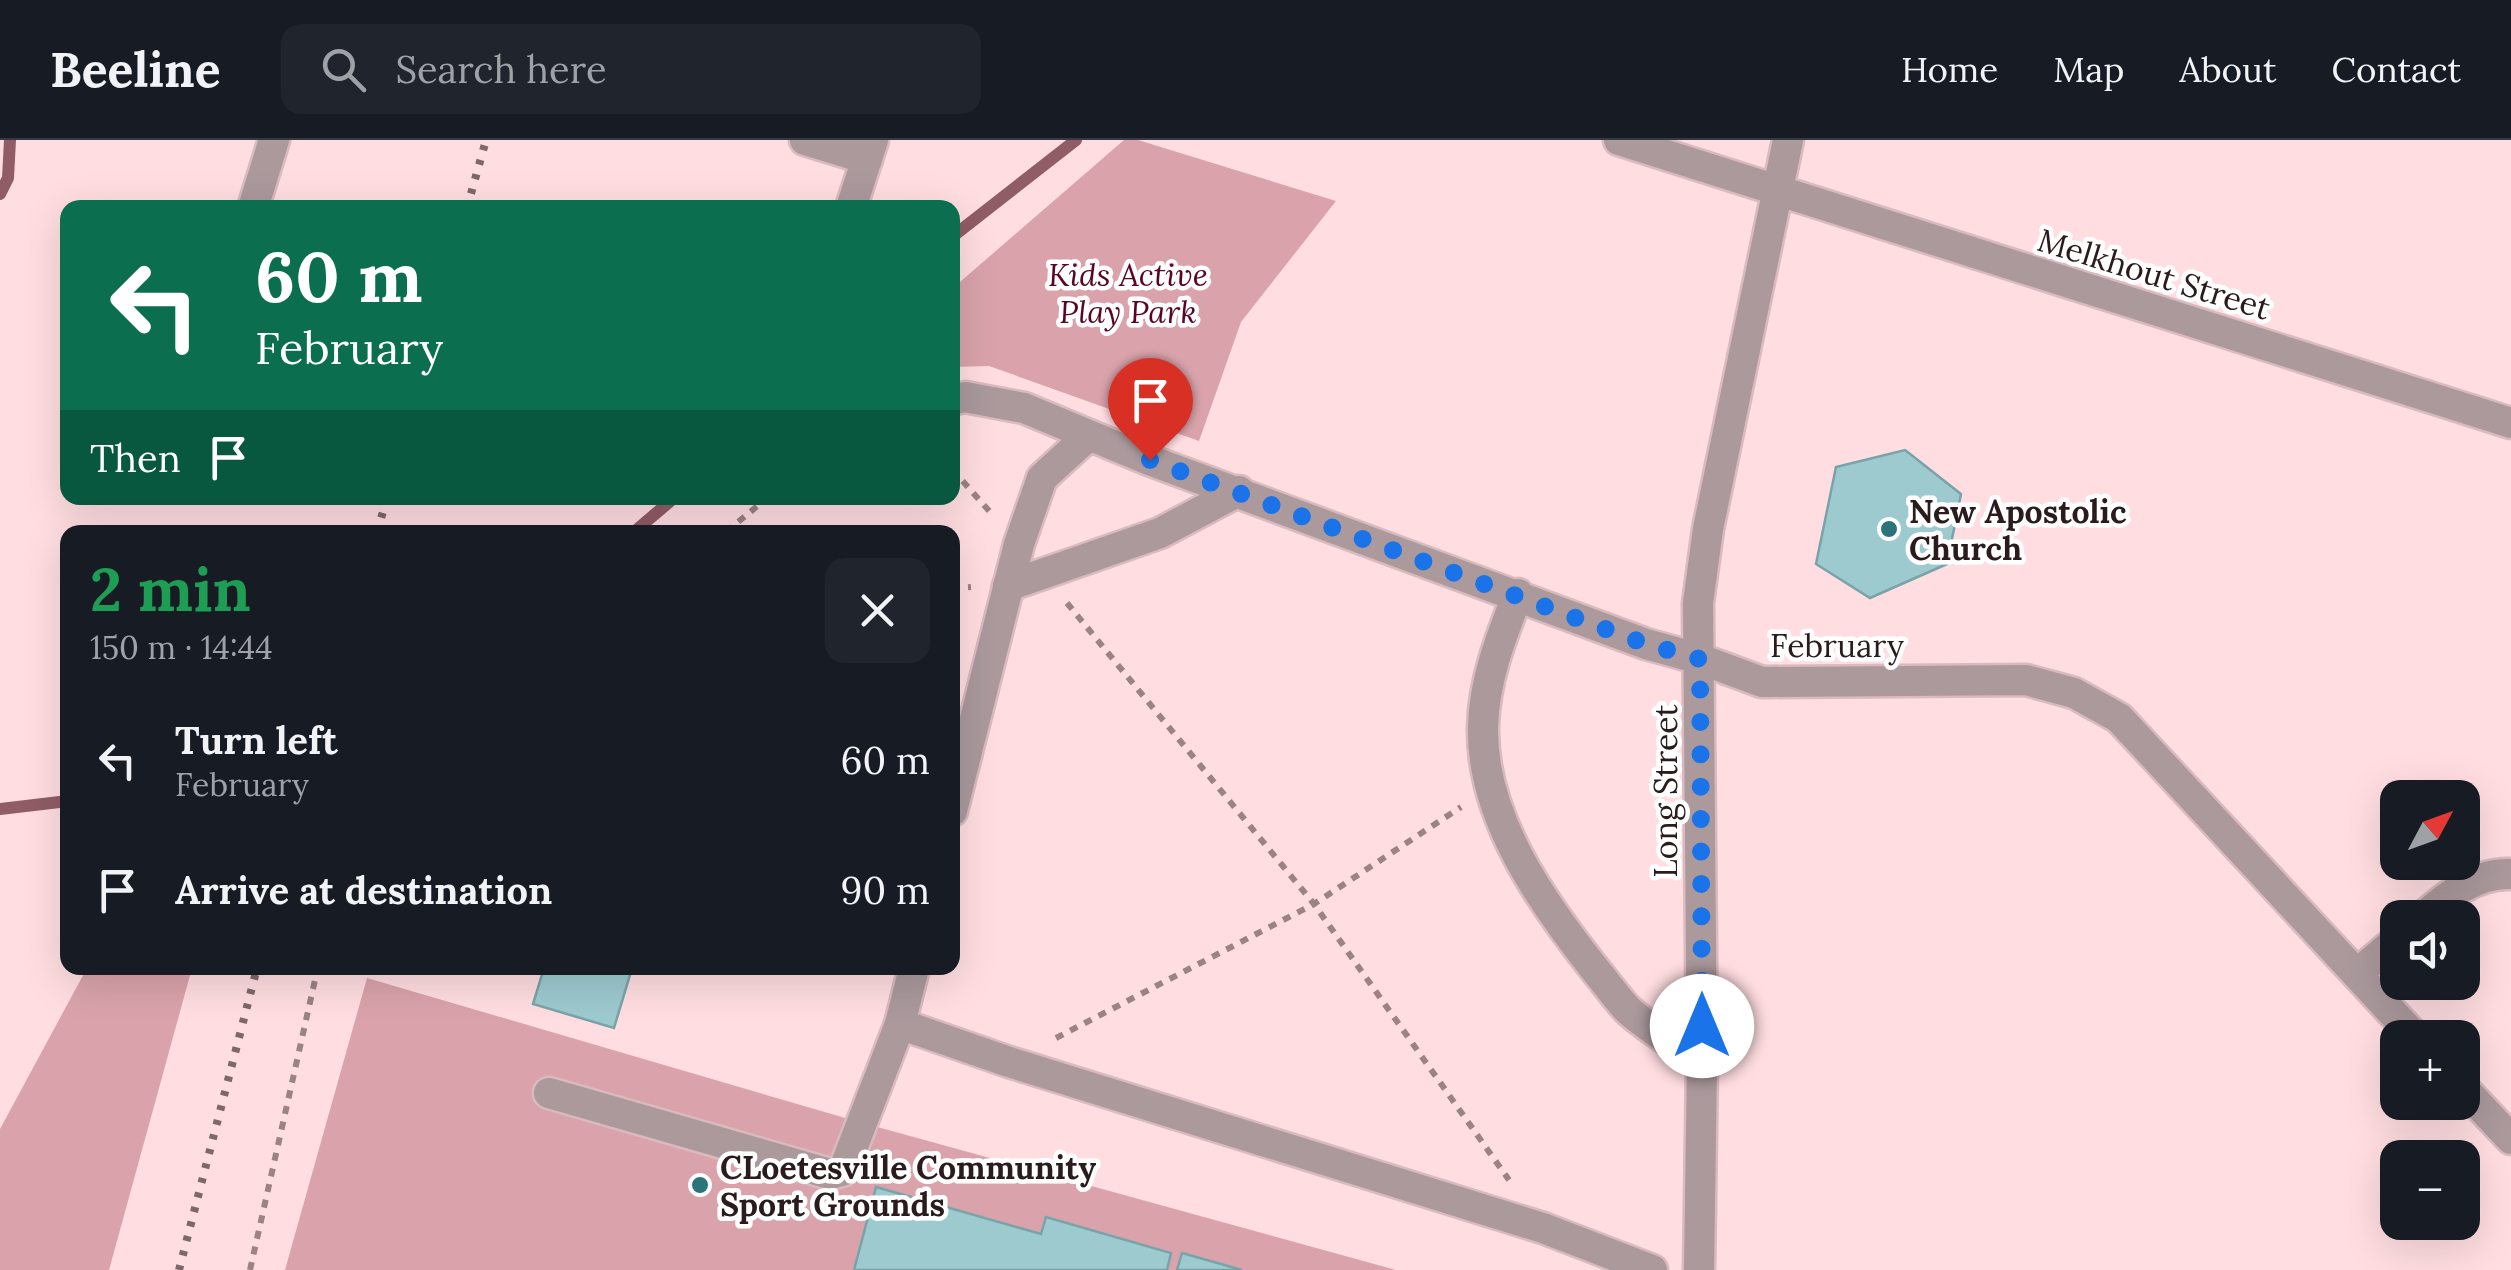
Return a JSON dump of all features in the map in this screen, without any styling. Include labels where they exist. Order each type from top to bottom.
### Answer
[{"type":"street","points":[[255,200],[274,140]]},
{"type":"street","points":[[804,140],[870,150],[854,200]]},
{"type":"street","name":"Melkhout Street","points":[[1619,140],[2511,423]]},
{"type":"street","name":"Long Street","points":[[1699,1270],[1702,1063],[1698,604],[1708,529],[1788,140]]},
{"type":"street","name":"February","points":[[960,398],[1024,408],[1150,460],[1646,644],[1762,682],[2026,680],[2074,693],[2119,718],[2399,1020]]},
{"type":"street","points":[[960,779],[1019,544],[1042,478],[1088,436]]},
{"type":"street","points":[[1008,586],[1160,533],[1239,492]]},
{"type":"street","points":[[1518,594],[1490,673],[1483,729],[1492,787],[1505,830],[1535,887],[1628,1010],[1702,1063]]},
{"type":"street","points":[[2443,900],[2474,881],[2511,874]]},
{"type":"street","points":[[2357,974],[2380,954]]},
{"type":"street","points":[[548,1093],[830,1174],[846,1164],[900,1024],[912,975]]},
{"type":"street","points":[[900,1024],[1009,1062],[1542,1228],[1652,1270]]},
{"type":"street","points":[[2480,1107],[2511,1140]]},
{"type":"path","points":[[960,478],[1019,544]]},
{"type":"path","points":[[734,525],[759,505]]},
{"type":"path","points":[[1043,574],[1314,904],[1542,1228]]},
{"type":"path","points":[[1009,1062],[1314,904],[1492,787]]},
{"type":"path","points":[[250,1270],[316,975]]},
{"type":"green space","name":"Kids Active Play Park","points":[[1124,140],[1138,140],[1336,201],[1241,322],[1199,441],[989,366],[960,367],[960,282]]},
{"type":"green space","points":[[83,975],[190,975],[109,1270],[0,1270],[0,1129]]},
{"type":"green space","name":"CLoetesville Community Sport Grounds","points":[[367,978],[852,1120],[1396,1270],[285,1270]]},
{"type":"building","name":"New Apostolic Church","points":[[1905,450],[1961,494],[1947,564],[1870,598],[1816,564],[1836,467]]},
{"type":"building","points":[[542,975],[630,975],[614,1028],[533,1004]]},
{"type":"building","points":[[876,1187],[1041,1234],[1046,1217],[1171,1253],[1167,1270],[854,1270]]},
{"type":"building","points":[[1182,1253],[1242,1270],[1177,1270]]},
{"type":"waterway","points":[[0,194],[8,178],[10,140]]},
{"type":"waterway","points":[[960,231],[1076,140]]},
{"type":"waterway","points":[[642,525],[666,505]]},
{"type":"waterway","points":[[0,809],[60,802]]},
{"type":"railway","points":[[469,200],[486,140]]},
{"type":"railway","points":[[379,525],[385,505]]},
{"type":"railway","points":[[179,1270],[255,975]]},
{"type":"place","name":"New Apostolic Church","points":[[1889,529]]},
{"type":"place","name":"CLoetesville Community Sport Grounds","points":[[700,1185]]},
{"type":"route","points":[[1150,460],[1646,644],[1700,659],[1702,1026]]}]
